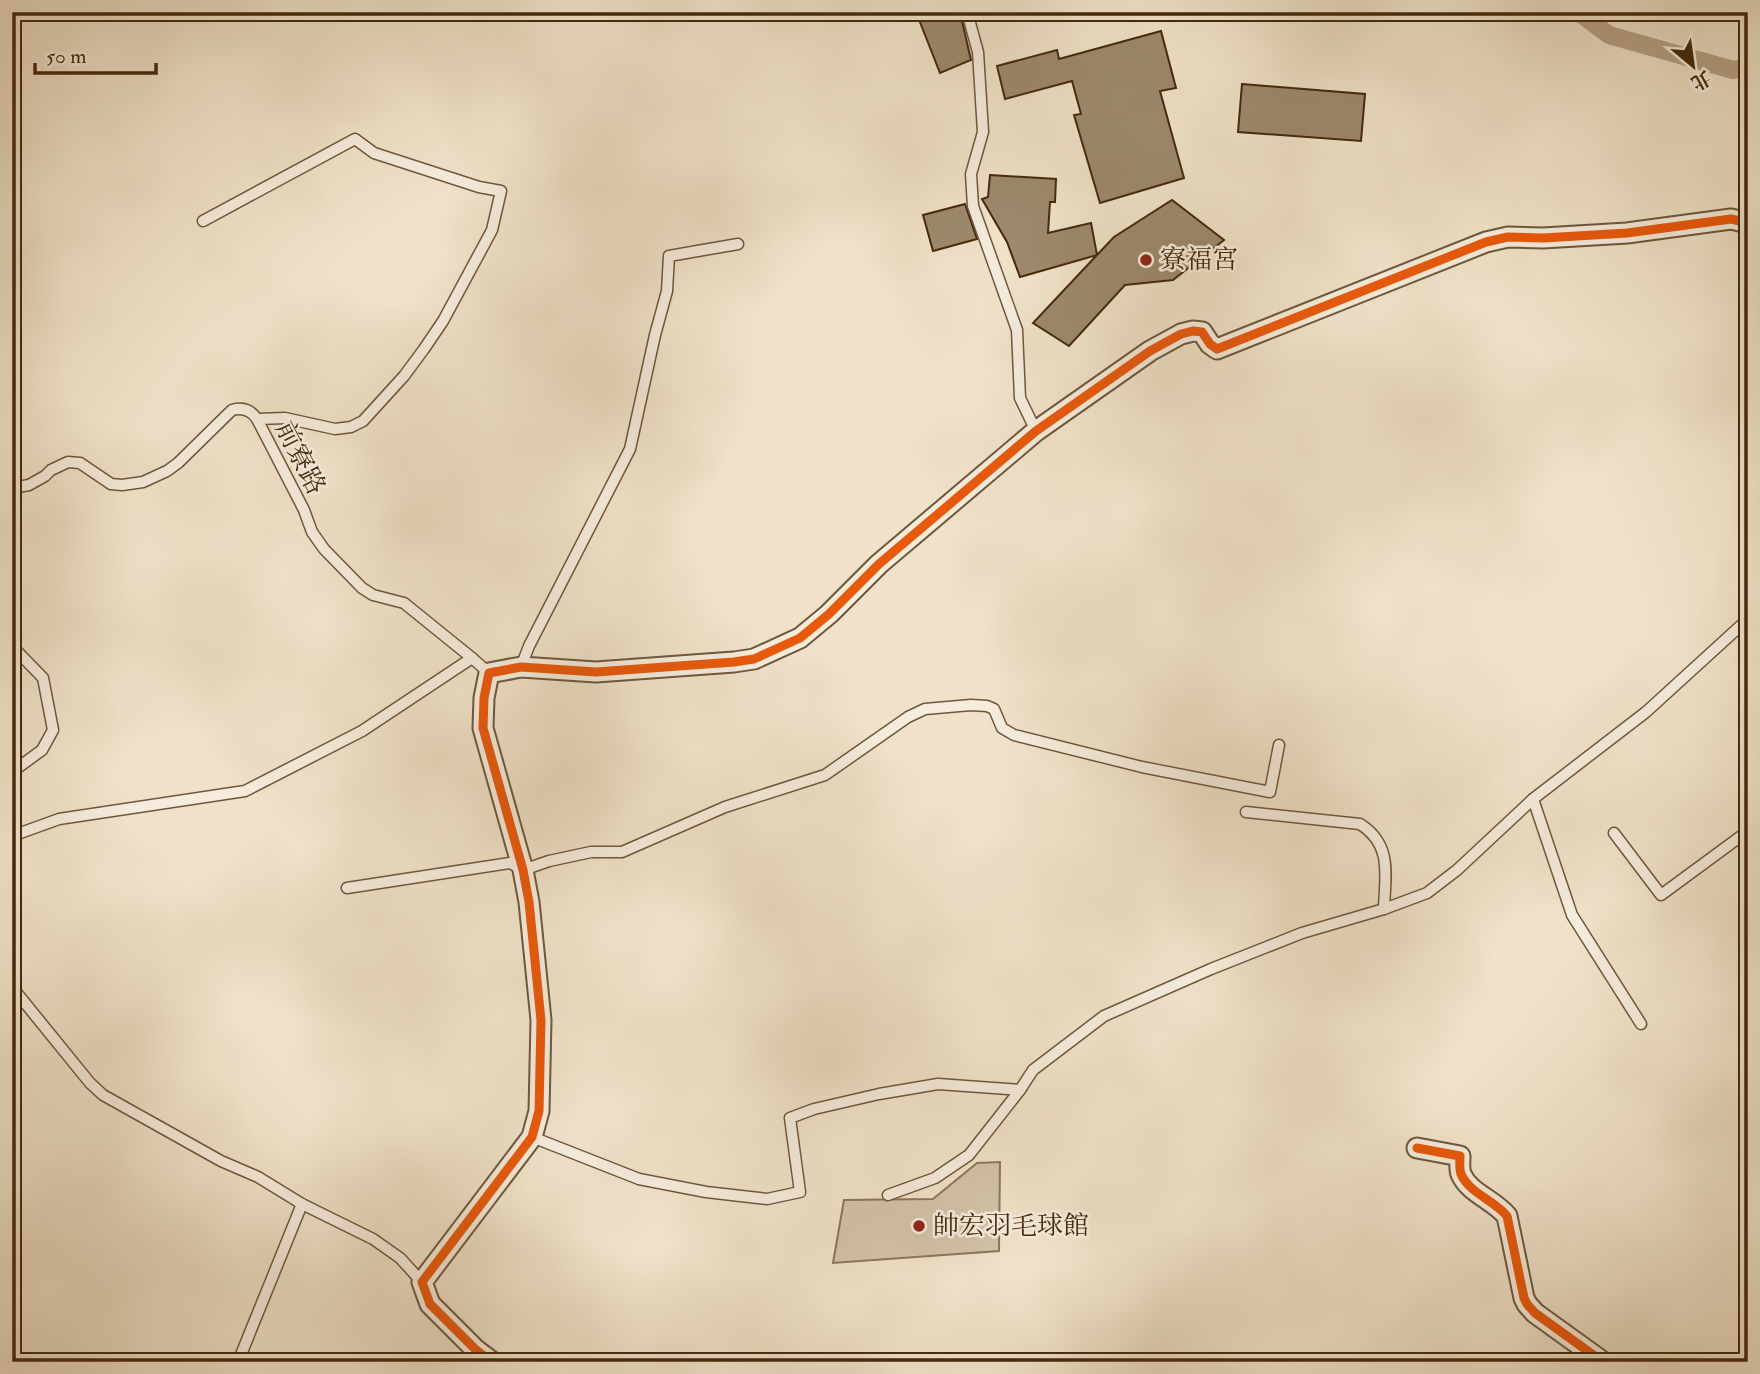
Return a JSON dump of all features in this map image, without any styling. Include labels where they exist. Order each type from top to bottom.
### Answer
[{"type":"street","points":[[492,1362],[475,1349],[430,1304],[422,1282],[532,1137],[540,1111],[541,1020],[529,902],[523,870],[483,729],[484,698],[489,673],[521,667],[596,672],[734,662],[754,659],[800,638],[829,614],[879,564],[1036,430],[1150,351],[1181,334],[1202,332],[1217,349],[1486,242],[1508,237],[1543,238],[1627,233],[1731,219],[1748,223]]},
{"type":"street","points":[[1416,1148],[1460,1156],[1461,1173],[1476,1193],[1486,1197],[1507,1216],[1527,1304],[1535,1313],[1603,1362]]},
{"type":"lane","points":[[967,12],[978,52],[983,132],[971,174],[973,206],[1017,330],[1020,398],[1036,430]]},
{"type":"lane","points":[[203,221],[355,139],[374,153],[479,187],[501,191],[492,230],[443,321],[404,376],[363,421],[351,427],[335,429],[285,418],[257,419]]},
{"type":"lane","points":[[521,667],[529,646],[630,449],[667,291],[669,256],[738,244]]},
{"type":"lane","name":"前寮路","points":[[12,488],[29,485],[68,462],[80,463],[111,484],[143,482],[178,463],[232,410],[249,410],[257,419],[304,510],[312,532],[324,549],[362,589],[373,595],[404,603],[489,673]]},
{"type":"lane","points":[[888,1195],[935,1178],[969,1155],[1033,1070],[1104,1016],[1210,969],[1301,933],[1384,909],[1427,893],[1458,870],[1533,799],[1646,712],[1748,619]]},
{"type":"lane","points":[[12,646],[43,678],[53,730],[42,750],[12,772]]},
{"type":"lane","points":[[12,836],[59,819],[244,791],[362,731],[472,658]]},
{"type":"lane","points":[[347,888],[510,863],[523,870],[591,852],[622,852],[725,807],[825,775],[908,717],[925,709],[986,706],[994,709],[1002,728],[1014,735],[1142,767],[1270,792],[1279,745]]},
{"type":"lane","points":[[1533,799],[1572,915],[1641,1024]]},
{"type":"lane","points":[[1247,812],[1360,824],[1368,829],[1380,842],[1385,859],[1384,909]]},
{"type":"lane","points":[[1614,833],[1661,895],[1748,831]]},
{"type":"lane","points":[[12,987],[90,1083],[103,1095],[222,1161],[258,1177],[302,1204],[359,1231],[400,1258],[422,1282]]},
{"type":"lane","points":[[532,1137],[639,1179],[706,1192],[767,1199],[800,1192],[790,1118],[814,1109],[879,1094],[938,1084],[1020,1090]]},
{"type":"lane","points":[[238,1362],[302,1204]]},
{"type":"shaded area","name":"帥宏羽毛球館","points":[[1000,1162],[999,1251],[833,1263],[844,1200],[933,1199],[977,1163]]},
{"type":"building","points":[[931,12],[960,12],[971,60],[940,73],[918,17]]},
{"type":"building","points":[[1161,31],[1176,88],[1160,91],[1184,178],[1100,203],[1074,115],[1081,114],[1072,81],[1005,99],[997,66],[1057,50],[1059,59]]},
{"type":"building","points":[[1242,84],[1365,94],[1361,141],[1238,132]]},
{"type":"building","points":[[990,175],[1056,179],[1055,202],[1050,202],[1048,233],[1091,223],[1097,255],[1020,277],[1007,242],[982,199],[988,197]]},
{"type":"building","name":"寮福宮","points":[[1172,200],[1224,240],[1173,280],[1125,285],[1069,346],[1033,323],[1114,237]]},
{"type":"building","points":[[965,204],[977,239],[933,251],[923,215]]},
{"type":"waterway","points":[[1578,12],[1609,35],[1733,70],[1748,68]]},
{"type":"cycle path","points":[[492,1362],[475,1349],[430,1304],[422,1282],[532,1137],[539,1111],[541,1020],[529,902],[523,870],[483,728],[484,698],[489,673],[521,667],[596,672],[734,662],[754,659],[800,638],[829,614],[879,564],[1036,431],[1150,351],[1181,334],[1202,332],[1217,349],[1486,242],[1508,237],[1543,238],[1627,233],[1731,219],[1748,223]]},
{"type":"cycle path","points":[[1417,1148],[1460,1156],[1460,1172],[1465,1181],[1507,1216],[1527,1304],[1535,1313],[1603,1362]]},
{"type":"place","name":"寮福宮","points":[[1146,260]]},
{"type":"place","name":"帥宏羽毛球館","points":[[919,1226]]}]
